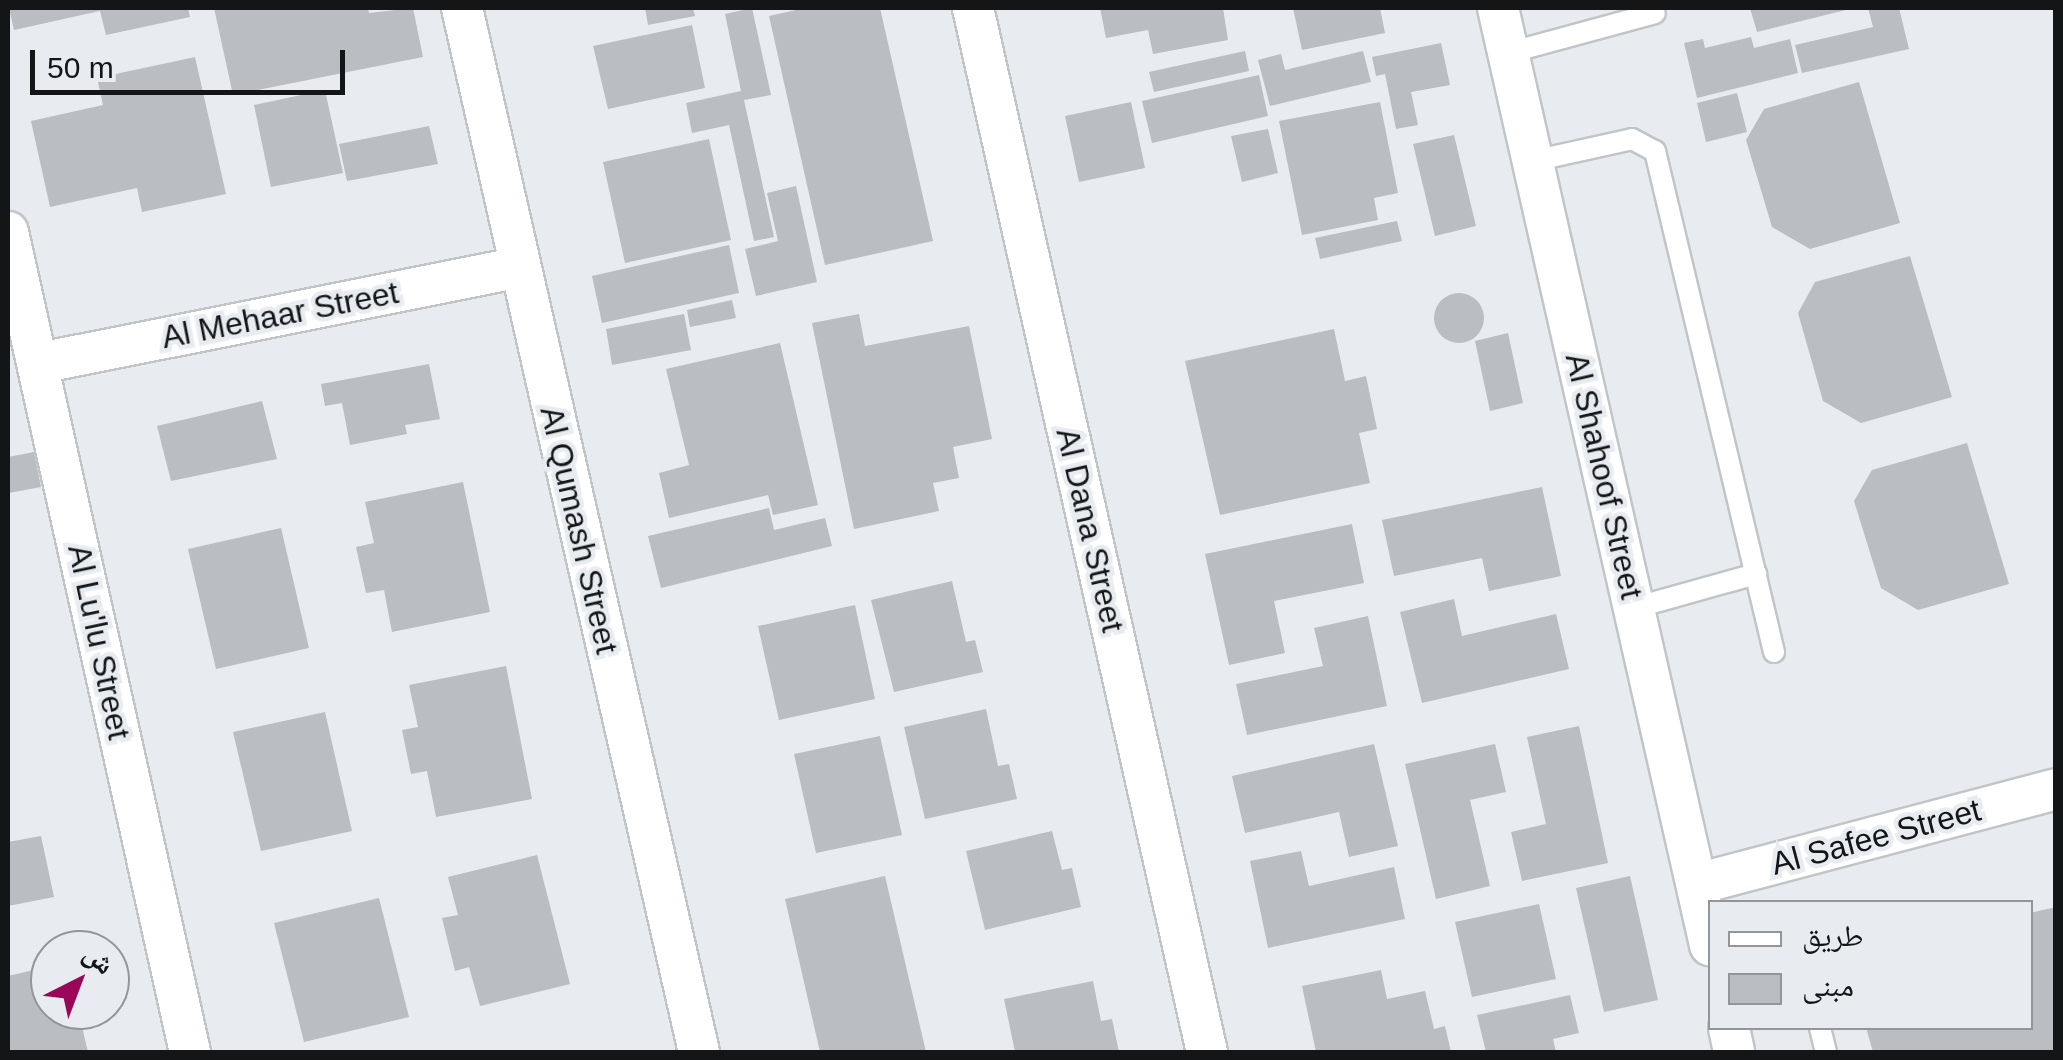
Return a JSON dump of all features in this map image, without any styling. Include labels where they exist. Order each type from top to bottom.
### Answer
[{"type":"street","name":"Al Qumash Street","points":[[462,8],[699,1052]]},
{"type":"street","name":"Al Dana Street","points":[[973,8],[1206,1052]]},
{"type":"street","name":"Al Shahoof Street","points":[[1498,8],[1708,931]]},
{"type":"street","name":"Al Lu'lu Street","points":[[8,232],[190,1052]]},
{"type":"street","name":"Al Mehaar Street","points":[[40,363],[519,267]]},
{"type":"street","name":"Al Safee Street","points":[[1697,884],[2056,789]]},
{"type":"lane","points":[[1508,53],[1655,13]]},
{"type":"lane","points":[[1533,161],[1632,139],[1654,151],[1774,652]]},
{"type":"lane","points":[[1634,608],[1756,574]]},
{"type":"building","points":[[9,8],[188,8],[190,17],[106,35],[100,11],[14,30]]},
{"type":"building","points":[[214,8],[368,8],[369,13],[413,8],[423,57],[233,95]]},
{"type":"building","points":[[645,8],[693,8],[695,16],[648,25]]},
{"type":"building","points":[[752,8],[771,95],[744,100],[774,237],[754,241],[729,125],[692,133],[686,103],[741,91],[725,14]]},
{"type":"building","points":[[805,8],[880,8],[933,241],[825,265],[769,16]]},
{"type":"building","points":[[1100,8],[1223,8],[1228,40],[1153,54],[1148,30],[1106,38]]},
{"type":"building","points":[[1293,8],[1380,8],[1385,33],[1302,50]]},
{"type":"building","points":[[1750,8],[1850,8],[1850,9],[1757,32]]},
{"type":"building","points":[[1868,8],[1899,8],[1909,49],[1802,73],[1795,45],[1873,27]]},
{"type":"building","points":[[692,25],[705,88],[608,109],[593,46]]},
{"type":"building","points":[[1751,37],[1754,48],[1790,39],[1798,73],[1697,98],[1684,43],[1703,39],[1705,48]]},
{"type":"building","points":[[1441,43],[1450,85],[1411,92],[1418,125],[1396,129],[1385,74],[1376,76],[1372,57]]},
{"type":"building","points":[[1245,51],[1249,71],[1154,92],[1149,72]]},
{"type":"building","points":[[1363,51],[1371,82],[1270,106],[1258,60],[1281,54],[1285,70]]},
{"type":"building","points":[[195,57],[226,194],[142,212],[137,188],[50,207],[31,121],[103,105],[97,78]]},
{"type":"building","points":[[1259,75],[1268,116],[1152,143],[1142,101]]},
{"type":"building","points":[[1859,82],[1900,223],[1810,249],[1772,227],[1746,140],[1764,109]]},
{"type":"building","points":[[325,90],[343,173],[271,187],[254,105]]},
{"type":"building","points":[[1737,93],[1747,132],[1706,142],[1697,103]]},
{"type":"building","points":[[1131,102],[1145,168],[1079,182],[1065,116]]},
{"type":"building","points":[[1380,102],[1398,193],[1374,198],[1378,220],[1302,235],[1279,121]]},
{"type":"building","points":[[429,126],[438,164],[347,181],[339,144]]},
{"type":"building","points":[[1268,129],[1278,173],[1242,182],[1231,136]]},
{"type":"building","points":[[1454,135],[1476,226],[1435,236],[1413,144]]},
{"type":"building","points":[[709,139],[731,240],[625,263],[603,162]]},
{"type":"building","points":[[796,186],[817,282],[756,296],[745,249],[778,241],[767,193]]},
{"type":"building","points":[[1397,221],[1402,241],[1320,259],[1315,238]]},
{"type":"building","points":[[729,245],[739,293],[602,323],[592,276]]},
{"type":"building","points":[[1910,256],[1952,397],[1861,423],[1823,401],[1798,313],[1815,282]]},
{"type":"building","points":[[1459,293],[1476,301],[1484,318],[1476,335],[1459,343],[1442,335],[1434,318],[1442,301]]},
{"type":"building","points":[[732,300],[736,318],[690,327],[687,310]]},
{"type":"building","points":[[684,314],[691,350],[612,365],[606,329]]},
{"type":"building","points":[[859,314],[865,346],[969,326],[992,439],[953,447],[959,478],[933,483],[939,511],[854,529],[812,323]]},
{"type":"building","points":[[1334,329],[1345,381],[1366,376],[1377,429],[1359,433],[1370,483],[1220,515],[1185,361]]},
{"type":"building","points":[[1508,333],[1523,403],[1490,411],[1475,341]]},
{"type":"building","points":[[780,343],[818,505],[773,515],[768,495],[669,518],[659,473],[689,465],[666,369]]},
{"type":"building","points":[[429,364],[440,419],[405,425],[407,434],[350,445],[342,403],[325,406],[321,384]]},
{"type":"building","points":[[262,401],[277,459],[171,481],[157,426]]},
{"type":"building","points":[[1967,443],[2009,584],[1918,610],[1881,588],[1854,501],[1872,470]]},
{"type":"building","points":[[34,452],[41,487],[9,493],[8,457]]},
{"type":"building","points":[[463,482],[490,612],[392,632],[384,590],[366,593],[356,547],[374,543],[365,502]]},
{"type":"building","points":[[1542,487],[1561,576],[1489,591],[1482,558],[1394,576],[1382,520]]},
{"type":"building","points":[[769,508],[774,530],[825,518],[832,546],[661,588],[648,536]]},
{"type":"building","points":[[1352,524],[1364,583],[1274,601],[1285,653],[1229,665],[1205,554]]},
{"type":"building","points":[[281,528],[309,648],[216,669],[188,549]]},
{"type":"building","points":[[952,581],[966,642],[975,640],[983,672],[894,692],[871,600]]},
{"type":"building","points":[[1454,599],[1462,636],[1556,614],[1569,669],[1422,703],[1400,612]]},
{"type":"building","points":[[855,605],[875,699],[779,720],[758,626]]},
{"type":"building","points":[[1368,616],[1387,706],[1247,735],[1236,684],[1323,666],[1314,628]]},
{"type":"building","points":[[506,666],[532,799],[436,817],[427,771],[411,774],[402,730],[418,727],[409,685]]},
{"type":"building","points":[[986,709],[998,766],[1009,764],[1017,799],[925,819],[904,727]]},
{"type":"building","points":[[325,712],[352,831],[261,851],[233,732]]},
{"type":"building","points":[[1579,726],[1608,863],[1522,881],[1511,832],[1546,824],[1527,737]]},
{"type":"building","points":[[880,736],[902,835],[816,853],[794,754]]},
{"type":"building","points":[[1374,744],[1398,846],[1349,857],[1339,812],[1245,833],[1232,776]]},
{"type":"building","points":[[1495,744],[1506,792],[1470,800],[1490,886],[1436,899],[1405,764]]},
{"type":"building","points":[[1052,831],[1062,870],[1072,868],[1081,907],[985,930],[966,851]]},
{"type":"building","points":[[41,836],[54,897],[8,906],[8,842]]},
{"type":"building","points":[[1301,851],[1309,886],[1394,867],[1405,919],[1268,948],[1250,861]]},
{"type":"building","points":[[537,855],[570,984],[480,1006],[469,967],[455,971],[442,918],[458,915],[448,877]]},
{"type":"building","points":[[885,876],[926,1052],[820,1052],[785,899]]},
{"type":"building","points":[[1630,876],[1658,1000],[1604,1012],[1576,888]]},
{"type":"building","points":[[379,898],[409,1017],[304,1042],[274,923]]},
{"type":"building","points":[[1539,904],[1556,979],[1472,997],[1455,922]]},
{"type":"building","points":[[2056,907],[2056,1052],[1873,1052],[1867,1030],[2033,1030],[2033,912]]},
{"type":"building","points":[[1381,970],[1387,999],[1425,991],[1434,1029],[1445,1026],[1451,1052],[1316,1052],[1302,986]]},
{"type":"building","points":[[30,971],[30,1030],[83,1030],[88,1052],[8,1052],[8,976]]},
{"type":"building","points":[[1093,981],[1101,1021],[1112,1019],[1119,1052],[1015,1052],[1004,999]]},
{"type":"building","points":[[1570,995],[1579,1033],[1553,1039],[1556,1052],[1486,1052],[1477,1015]]}]
